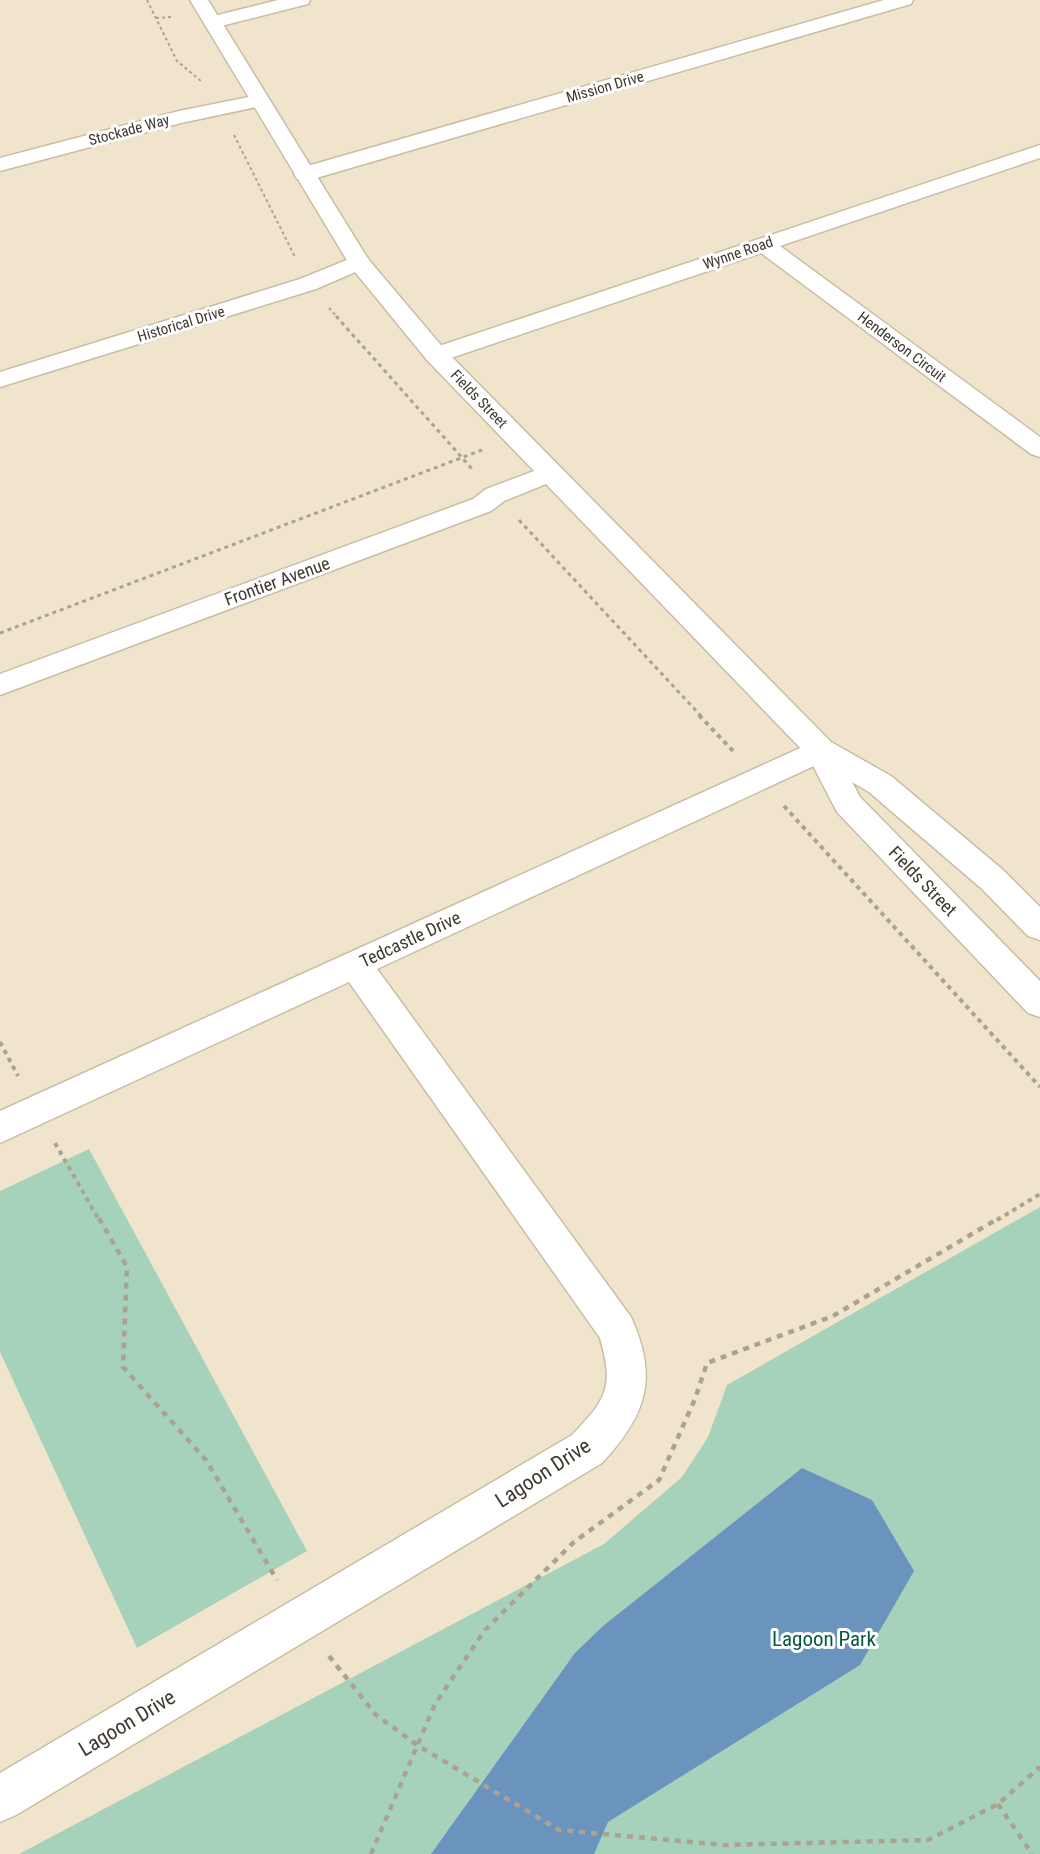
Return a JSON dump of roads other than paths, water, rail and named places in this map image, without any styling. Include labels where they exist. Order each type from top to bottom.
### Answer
[{"type":"street","name":"Fields Street","points":[[199,0],[359,262],[436,355],[820,750],[880,784],[992,879],[1040,927]]},
{"type":"street","points":[[213,22],[301,0]]},
{"type":"street","name":"Mission Drive","points":[[305,174],[904,0]]},
{"type":"street","name":"Stockade Way","points":[[0,165],[221,108],[259,101]]},
{"type":"street","name":"Wynne Road","points":[[436,355],[1040,151]]},
{"type":"street","name":"Henderson Circuit","points":[[763,244],[1040,449]]},
{"type":"street","name":"Historical Drive","points":[[0,380],[308,284],[359,262]]},
{"type":"street","name":"Frontier Avenue","points":[[0,684],[482,505],[495,495],[551,474]]},
{"type":"street","name":"Fields Street","points":[[820,750],[848,804],[1040,1003]]},
{"type":"street","name":"Tedcastle Drive","points":[[0,1128],[820,750]]},
{"type":"street","name":"Lagoon Drive","points":[[0,1799],[587,1449],[611,1424],[626,1396],[627,1363],[617,1330],[355,964]]},
{"type":"water","points":[[802,1468],[872,1500],[914,1571],[860,1665],[608,1822],[594,1854],[431,1854],[575,1653],[603,1626]]},
{"type":"park label","name":"Lagoon Park","points":[[824,1639]]}]
